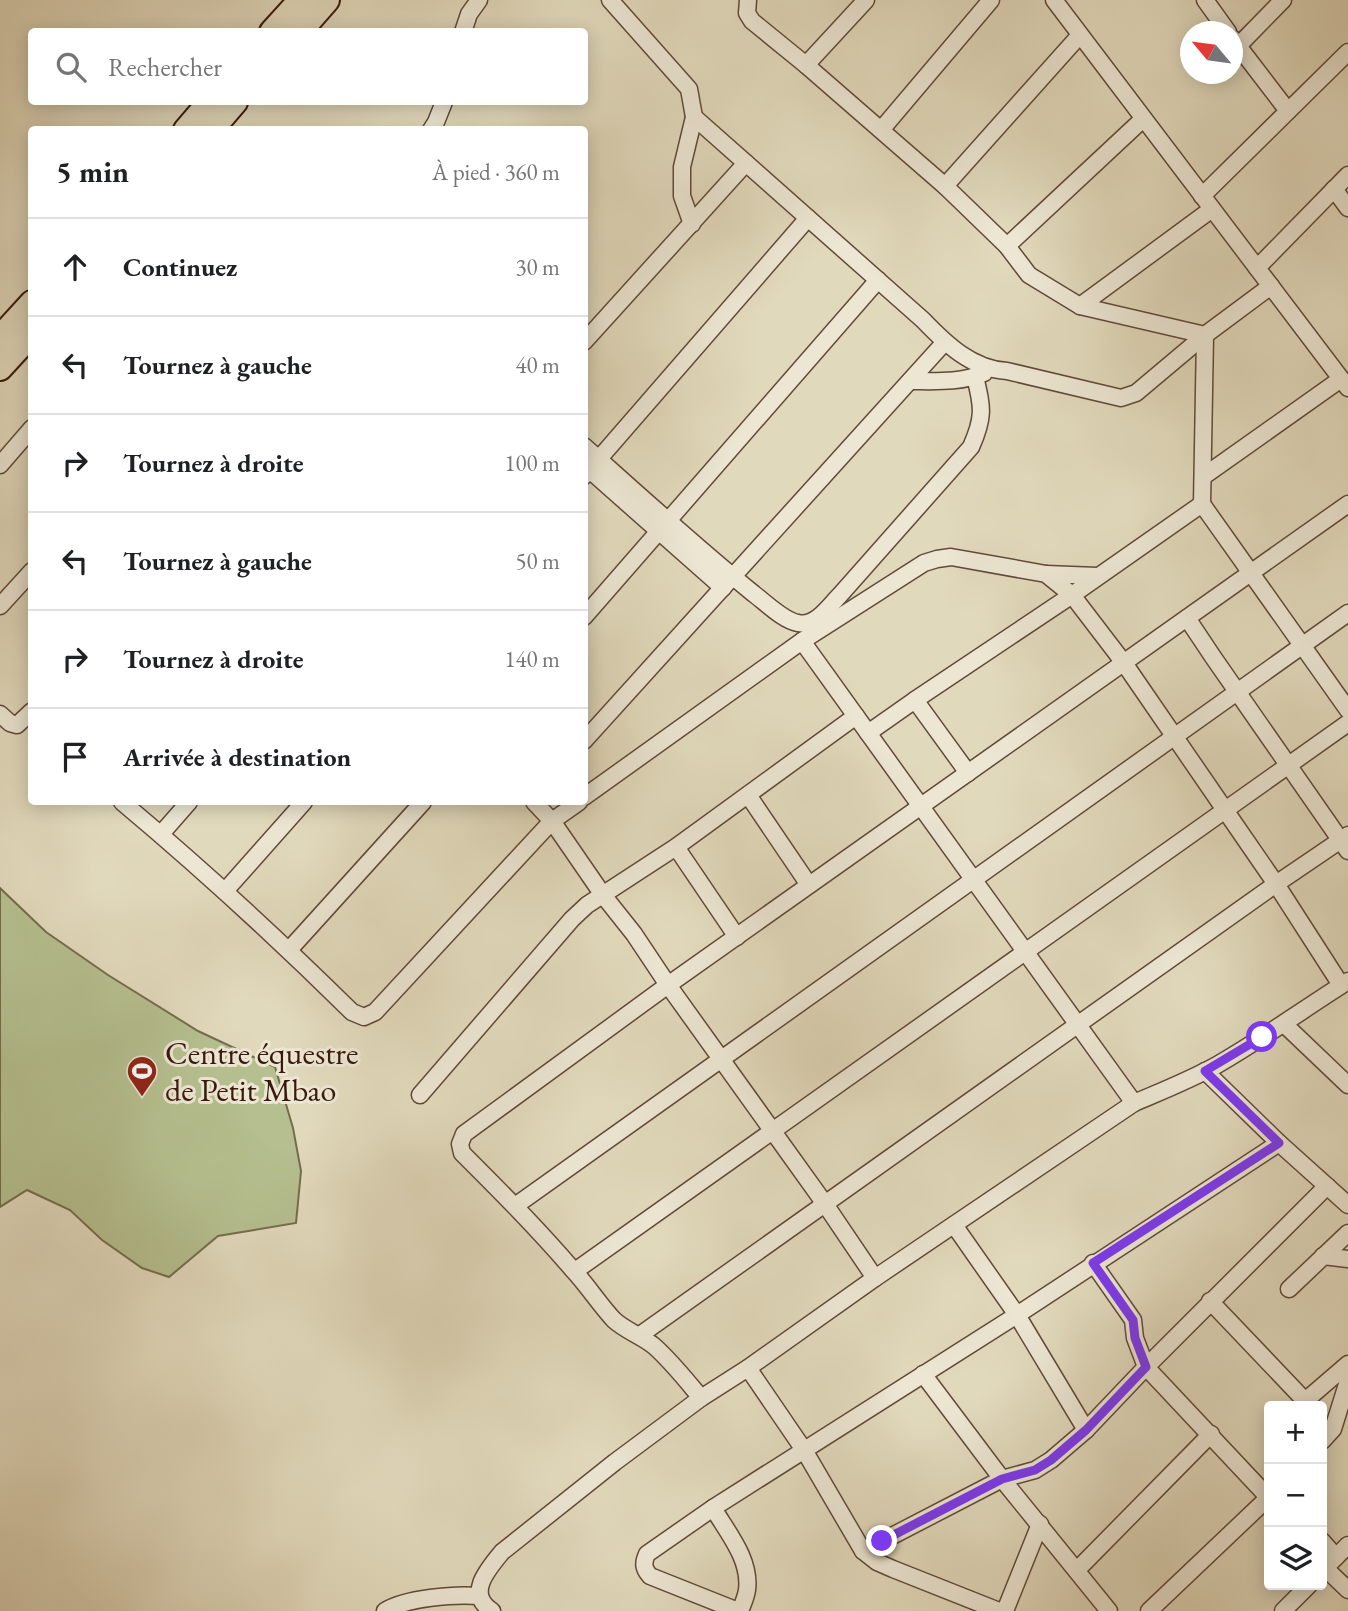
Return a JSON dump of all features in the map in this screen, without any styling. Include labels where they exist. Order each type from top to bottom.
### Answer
[{"type":"highway","points":[[276,28],[301,0]]},
{"type":"highway","points":[[302,28],[327,0]]},
{"type":"highway","points":[[189,126],[207,105]]},
{"type":"highway","points":[[214,126],[232,105]]},
{"type":"highway","points":[[0,338],[28,307]]},
{"type":"highway","points":[[0,368],[28,337]]},
{"type":"street","points":[[464,28],[469,13],[479,0]]},
{"type":"street","points":[[610,0],[689,89],[694,117],[682,167],[682,196],[692,224]]},
{"type":"street","points":[[748,0],[747,13],[752,21],[945,186],[1007,246],[1029,275],[1080,306],[1205,335]]},
{"type":"street","points":[[806,65],[866,0]]},
{"type":"street","points":[[881,130],[991,0]]},
{"type":"street","points":[[1054,0],[1345,384],[1204,477]]},
{"type":"street","points":[[1205,0],[1220,21]]},
{"type":"street","points":[[1243,36],[1283,0]]},
{"type":"street","points":[[945,186],[1080,35]]},
{"type":"street","points":[[1243,51],[1288,111]]},
{"type":"street","points":[[1080,306],[1207,203],[1288,111],[1348,52]]},
{"type":"street","points":[[432,126],[442,105]]},
{"type":"street","points":[[694,117],[923,320],[944,343],[973,362],[993,370],[1121,398],[1136,393],[1205,335],[1271,286]]},
{"type":"street","points":[[1007,246],[1143,119]]},
{"type":"street","points":[[588,338],[747,163]]},
{"type":"street","points":[[1257,268],[1348,175]]},
{"type":"street","points":[[1334,189],[1348,208]]},
{"type":"street","points":[[807,218],[589,467],[664,525],[728,582],[779,614],[797,623],[810,624],[971,447],[980,427],[982,403],[975,377]]},
{"type":"street","points":[[588,612],[878,280]]},
{"type":"street","points":[[1205,335],[1202,504],[1348,710]]},
{"type":"street","points":[[588,737],[944,343]]},
{"type":"street","points":[[910,381],[950,381],[975,377],[993,370]]},
{"type":"street","points":[[0,465],[28,433]]},
{"type":"street","points":[[868,733],[1202,504]]},
{"type":"street","points":[[701,1398],[669,1360],[640,1335],[622,1327],[613,1318],[575,1271],[462,1153],[460,1144],[464,1134],[668,985],[1348,504]]},
{"type":"street","points":[[588,794],[802,641],[924,563],[951,557],[1046,574],[1097,576]]},
{"type":"street","points":[[492,1611],[485,1606],[479,1595],[489,1568],[502,1552],[701,1398],[1134,1103],[1205,1071],[1284,1024],[1344,983],[1124,663],[1072,595],[1046,574]]},
{"type":"street","points":[[0,607],[28,576]]},
{"type":"street","points":[[515,1206],[1348,613]]},
{"type":"street","points":[[640,1335],[1276,884],[1346,842],[1187,618]]},
{"type":"street","points":[[802,641],[1134,1103]]},
{"type":"street","points":[[915,700],[968,773]]},
{"type":"street","points":[[0,714],[10,723],[17,725],[28,721]]},
{"type":"street","points":[[420,1095],[587,905],[676,847],[856,716]]},
{"type":"street","points":[[575,1271],[1348,723]]},
{"type":"street","points":[[748,795],[809,886]]},
{"type":"street","points":[[126,805],[225,891],[352,1012],[363,1017],[375,1012],[552,821],[575,805]]},
{"type":"street","points":[[161,834],[186,805]]},
{"type":"street","points":[[225,891],[301,805]]},
{"type":"street","points":[[289,950],[420,805]]},
{"type":"street","points":[[537,805],[552,821],[603,895],[634,934],[825,1204],[874,1278]]},
{"type":"street","points":[[676,847],[737,937]]},
{"type":"street","points":[[1284,1024],[1348,1084]]},
{"type":"street","points":[[1205,1071],[1348,1205]]},
{"type":"street","points":[[713,1508],[744,1560],[747,1591],[739,1611],[650,1576],[645,1570],[647,1554],[713,1508],[1017,1315],[1279,1143]]},
{"type":"street","points":[[863,1551],[1002,1479],[1035,1470],[1051,1460],[1086,1430],[1210,1301],[1327,1186]]},
{"type":"street","points":[[954,1225],[1017,1315],[1086,1430]]},
{"type":"street","points":[[1290,1289],[1348,1233]]},
{"type":"street","points":[[1324,1256],[1348,1259]]},
{"type":"street","points":[[1093,1263],[1133,1320],[1135,1338],[1146,1367],[1264,1492]]},
{"type":"street","points":[[1210,1301],[1305,1401]]},
{"type":"street","points":[[1311,1401],[1348,1364]]},
{"type":"street","points":[[748,1368],[804,1450],[863,1551],[877,1562],[999,1611]]},
{"type":"street","points":[[923,1374],[1002,1479],[1108,1610]]},
{"type":"street","points":[[1327,1427],[1348,1381]]},
{"type":"street","points":[[1077,1570],[1211,1434]]},
{"type":"street","points":[[1149,1611],[1264,1502]]},
{"type":"street","points":[[1006,1611],[1040,1524]]},
{"type":"street","points":[[1348,1545],[1327,1566],[1348,1590]]},
{"type":"street","points":[[1283,1611],[1303,1590]]},
{"type":"street","points":[[386,1611],[394,1605],[431,1598],[479,1595]]},
{"type":"green space","name":"Centre équestre de Petit Mbao","points":[[0,888],[46,932],[108,975],[198,1031],[275,1067],[293,1128],[301,1171],[296,1223],[218,1236],[169,1277],[142,1268],[102,1240],[70,1210],[27,1190],[0,1207]]},
{"type":"place","name":"Centre équestre de Petit Mbao","points":[[142,1098]]},
{"type":"route","points":[[882,1541],[1002,1479],[1035,1470],[1051,1460],[1086,1430],[1146,1367],[1135,1338],[1133,1320],[1093,1263],[1279,1143],[1205,1071],[1262,1037]]}]
